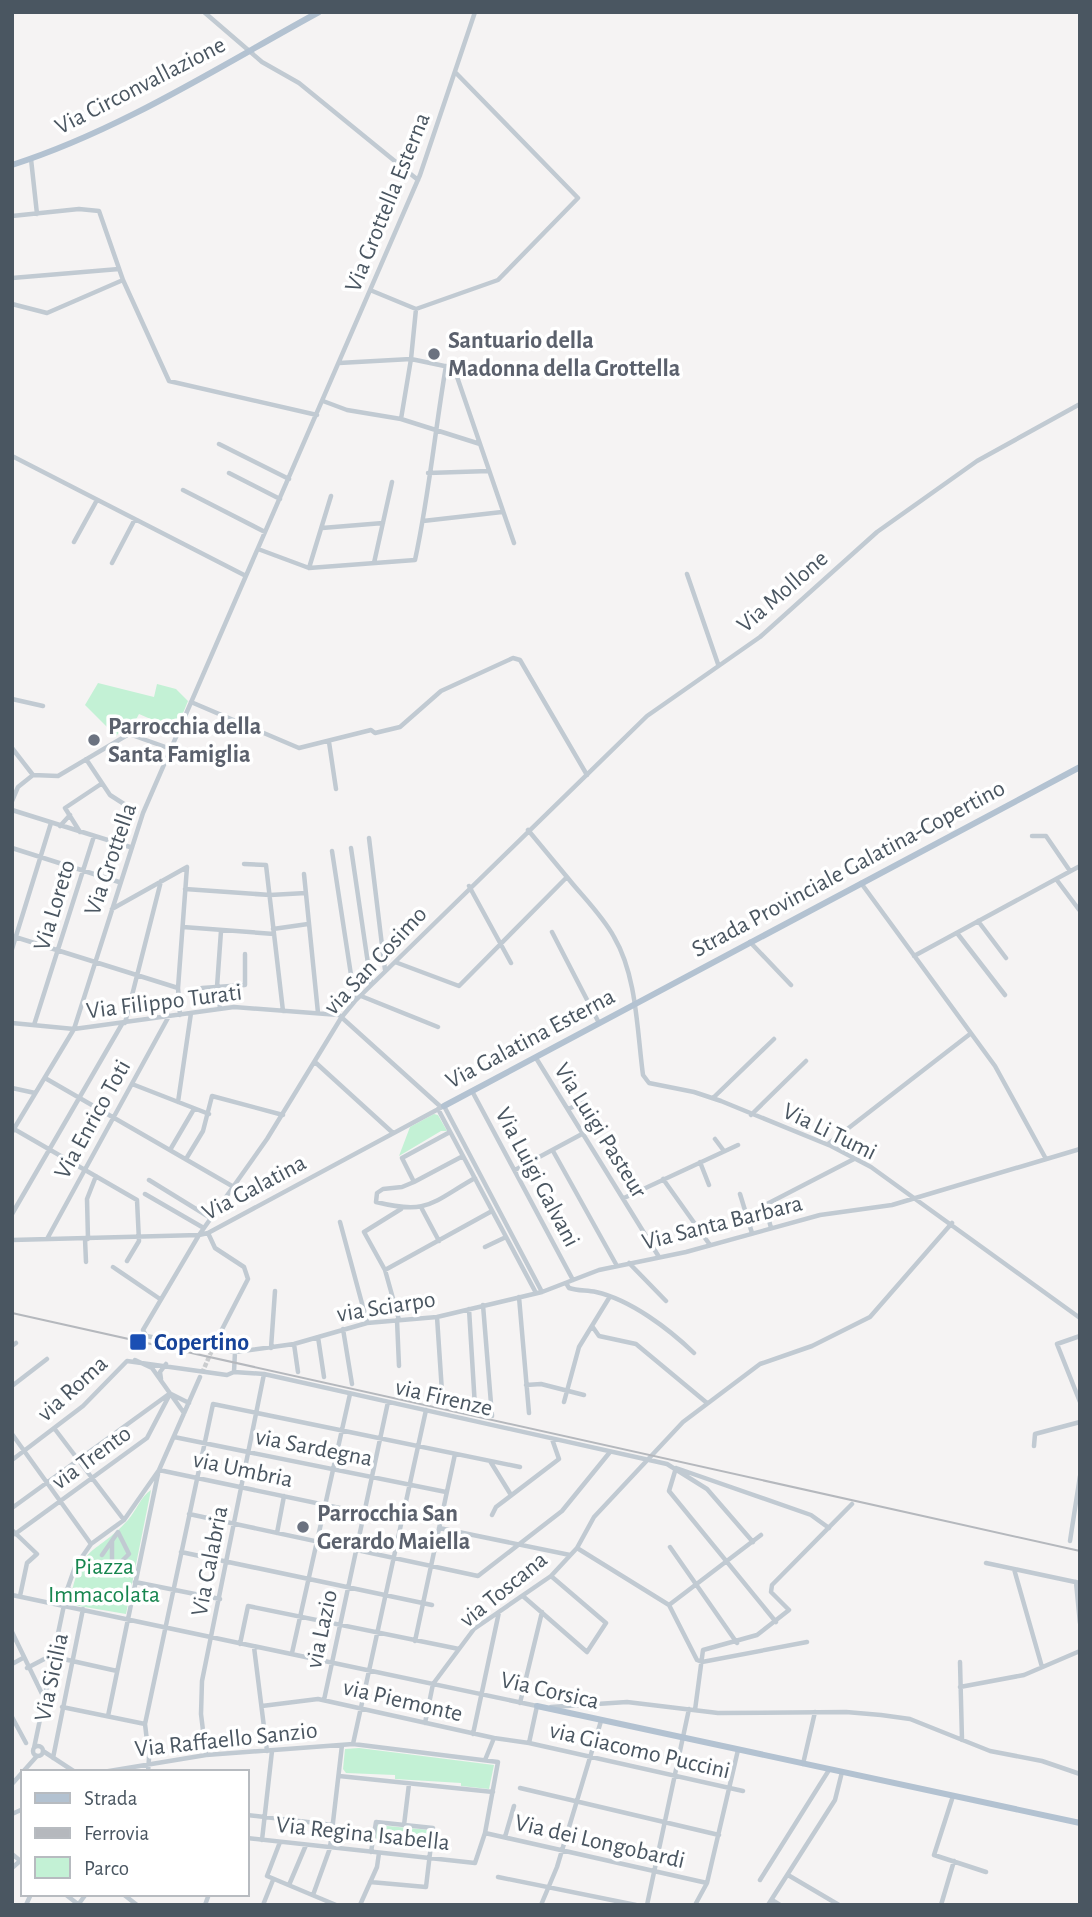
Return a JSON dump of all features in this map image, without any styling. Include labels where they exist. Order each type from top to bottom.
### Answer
[{"type":"main road","name":"Via Circonvallazione","points":[[12,165],[105,128],[320,12]]},
{"type":"main road","name":"Strada Provinciale Galatina-Copertino","points":[[634,1004],[1080,767]]},
{"type":"main road","name":"Via Galatina Esterna","points":[[441,1107],[634,1004]]},
{"type":"main road","name":"Via Corsica","points":[[537,1706],[1080,1823]]},
{"type":"street","points":[[204,12],[248,51],[299,83],[418,180]]},
{"type":"street","name":"Via Grottella Esterna","points":[[323,401],[418,180],[475,12]]},
{"type":"street","points":[[370,290],[416,309],[498,280],[578,198],[456,73]]},
{"type":"street","points":[[31,159],[37,214]]},
{"type":"street","points":[[12,216],[95,209],[123,280],[169,380],[317,415]]},
{"type":"street","points":[[12,278],[119,269]]},
{"type":"street","points":[[12,304],[47,313],[123,280]]},
{"type":"street","points":[[401,419],[416,309]]},
{"type":"street","points":[[339,363],[411,359],[454,368],[514,544]]},
{"type":"street","points":[[258,550],[309,568],[415,560],[446,366]]},
{"type":"street","points":[[323,401],[347,410],[401,419],[480,444]]},
{"type":"street","name":"Via Grottella","points":[[13,1130],[74,1029],[130,847],[323,401]]},
{"type":"street","name":"Via Mollone","points":[[528,831],[647,716],[760,637],[877,532],[977,461],[1080,404]]},
{"type":"street","points":[[219,444],[289,479]]},
{"type":"street","points":[[12,456],[246,576]]},
{"type":"street","points":[[428,473],[489,471]]},
{"type":"street","points":[[229,473],[280,499]]},
{"type":"street","points":[[374,563],[392,482]]},
{"type":"street","points":[[183,490],[265,532]]},
{"type":"street","points":[[309,568],[331,496]]},
{"type":"street","points":[[74,542],[97,500]]},
{"type":"street","points":[[423,521],[503,512]]},
{"type":"street","points":[[112,563],[135,519]]},
{"type":"street","points":[[321,528],[383,523]]},
{"type":"street","points":[[687,574],[718,664]]},
{"type":"street","points":[[191,702],[299,748],[370,730],[376,733],[400,727],[441,691],[513,658],[520,660],[587,775]]},
{"type":"street","points":[[12,699],[43,706]]},
{"type":"street","points":[[12,801],[18,787],[33,775],[58,776],[129,734],[171,749]]},
{"type":"street","points":[[329,742],[336,789]]},
{"type":"street","points":[[12,748],[33,775]]},
{"type":"street","points":[[86,760],[110,795],[124,804]]},
{"type":"street","points":[[80,832],[65,808],[101,784]]},
{"type":"street","points":[[12,810],[130,847]]},
{"type":"street","points":[[60,826],[70,816]]},
{"type":"street","points":[[12,949],[51,823]]},
{"type":"street","points":[[528,831],[613,934],[621,951],[634,1004]]},
{"type":"street","name":"via San Cosimo","points":[[199,1235],[209,1217],[283,1115],[341,1018],[469,886],[528,831]]},
{"type":"street","name":"Via Loreto","points":[[34,1025],[94,836]]},
{"type":"street","points":[[1032,836],[1046,836],[1070,871]]},
{"type":"street","points":[[369,838],[386,971]]},
{"type":"street","points":[[12,848],[119,882]]},
{"type":"street","points":[[351,848],[371,985]]},
{"type":"street","points":[[332,851],[355,1001]]},
{"type":"street","points":[[244,864],[266,865],[283,1011]]},
{"type":"street","points":[[914,956],[1080,866]]},
{"type":"street","points":[[111,910],[187,867],[178,988],[180,1015]]},
{"type":"street","points":[[304,874],[318,1013]]},
{"type":"street","points":[[394,962],[459,986],[567,877]]},
{"type":"street","points":[[1056,878],[1080,911]]},
{"type":"street","points":[[12,1214],[124,1023],[139,976],[161,881]]},
{"type":"street","points":[[861,882],[995,1066],[1046,1159]]},
{"type":"street","points":[[469,886],[511,963]]},
{"type":"street","points":[[185,889],[270,895],[306,893]]},
{"type":"street","points":[[978,921],[1006,958]]},
{"type":"street","points":[[183,927],[273,932],[309,925]]},
{"type":"street","points":[[220,1009],[217,987],[221,931]]},
{"type":"street","points":[[552,932],[599,1023]]},
{"type":"street","points":[[957,933],[1005,995]]},
{"type":"street","points":[[14,936],[178,988]]},
{"type":"street","points":[[749,941],[791,985]]},
{"type":"street","points":[[202,988],[245,985],[245,954]]},
{"type":"street","points":[[361,995],[438,1027]]},
{"type":"street","name":"Via Li Tumi","points":[[634,1004],[645,1079],[649,1083],[713,1098],[828,1145],[871,1167],[1080,1318]]},
{"type":"street","name":"Via Filippo Turati","points":[[12,1023],[74,1029],[220,1009],[318,1013],[339,1015],[341,1018]]},
{"type":"street","points":[[178,1102],[191,1013]]},
{"type":"street","name":"Via Enrico Toti","points":[[47,1240],[169,1016]]},
{"type":"street","points":[[341,1018],[441,1107],[539,1292]]},
{"type":"street","points":[[828,1145],[970,1034]]},
{"type":"street","points":[[713,1098],[774,1040]]},
{"type":"street","name":"Via Luigi Pasteur","points":[[536,1058],[659,1257]]},
{"type":"street","points":[[751,1115],[806,1060]]},
{"type":"street","points":[[314,1062],[393,1133]]},
{"type":"street","points":[[45,1078],[232,1186]]},
{"type":"street","points":[[132,1084],[209,1114]]},
{"type":"street","points":[[12,1088],[35,1093]]},
{"type":"street","name":"Via Luigi Galvani","points":[[471,1091],[573,1280]]},
{"type":"street","points":[[186,1159],[203,1131],[212,1096],[283,1115]]},
{"type":"street","points":[[568,1109],[585,1102]]},
{"type":"street","points":[[441,1107],[450,1132],[506,1237],[539,1292]]},
{"type":"street","name":"Via Galatina","points":[[235,1352],[146,1336],[144,1330],[199,1235],[208,1233],[441,1107]]},
{"type":"street","points":[[170,1150],[194,1109]]},
{"type":"street","points":[[13,1130],[137,1200],[138,1237],[127,1261]]},
{"type":"street","points":[[414,1182],[402,1158],[450,1132]]},
{"type":"street","points":[[515,1170],[582,1134]]},
{"type":"street","points":[[715,1139],[724,1151]]},
{"type":"street","points":[[624,1198],[738,1145]]},
{"type":"street","name":"Via Santa Barbara","points":[[539,1292],[617,1266],[820,1215],[913,1199],[1080,1149]]},
{"type":"street","points":[[553,1151],[617,1266]]},
{"type":"street","points":[[463,1156],[414,1182],[383,1189],[377,1193],[376,1202],[401,1208],[422,1209],[475,1178]]},
{"type":"street","points":[[771,1228],[765,1205],[854,1159]]},
{"type":"street","points":[[700,1162],[709,1185]]},
{"type":"street","points":[[86,1262],[87,1199],[96,1176]]},
{"type":"street","points":[[663,1179],[709,1245]]},
{"type":"street","points":[[149,1180],[209,1217]]},
{"type":"street","points":[[145,1194],[202,1227]]},
{"type":"street","points":[[740,1194],[752,1233]]},
{"type":"street","points":[[399,1366],[398,1320],[385,1270],[365,1232],[401,1208]]},
{"type":"street","points":[[422,1209],[439,1241]]},
{"type":"street","points":[[385,1270],[492,1211]]},
{"type":"street","points":[[340,1222],[367,1322]]},
{"type":"street","name":"via Toscana","points":[[425,1723],[433,1684],[474,1629],[551,1576],[577,1548],[594,1517],[646,1460],[707,1403],[760,1364],[812,1346],[870,1317],[952,1223]]},
{"type":"street","points":[[208,1233],[215,1248],[244,1267],[247,1279],[216,1342]]},
{"type":"street","points":[[12,1240],[199,1235]]},
{"type":"street","points":[[485,1247],[506,1237]]},
{"type":"street","points":[[629,1263],[666,1301]]},
{"type":"street","points":[[113,1267],[160,1299]]},
{"type":"street","points":[[566,1283],[569,1288],[599,1292],[660,1323],[694,1353]]},
{"type":"street","points":[[271,1348],[275,1291]]},
{"type":"street","name":"via Sciarpo","points":[[235,1352],[294,1345],[367,1322],[437,1317],[539,1292]]},
{"type":"street","points":[[519,1297],[528,1413]]},
{"type":"street","points":[[564,1402],[579,1347],[609,1298]]},
{"type":"street","points":[[483,1305],[492,1416]]},
{"type":"street","points":[[469,1309],[475,1407]]},
{"type":"street","points":[[437,1317],[442,1392]]},
{"type":"street","points":[[592,1326],[599,1336],[636,1344],[707,1403]]},
{"type":"street","points":[[343,1329],[352,1384]]},
{"type":"street","points":[[1080,1336],[1057,1344],[1080,1402]]},
{"type":"street","points":[[318,1337],[324,1377]]},
{"type":"street","points":[[294,1345],[298,1372]]},
{"type":"street","points":[[234,1372],[235,1352]]},
{"type":"street","points":[[12,1386],[47,1359]]},
{"type":"street","points":[[135,1360],[152,1368],[170,1394],[189,1403]]},
{"type":"street","name":"via Roma","points":[[12,1460],[26,1452],[83,1406],[127,1361],[166,1364],[211,1373],[234,1372]]},
{"type":"street","points":[[152,1368],[156,1363],[162,1380]]},
{"type":"street","points":[[160,1372],[166,1364]]},
{"type":"street","name":"via Firenze","points":[[234,1372],[264,1374],[677,1468],[811,1515],[829,1528]]},
{"type":"street","name":"Via Calabria","points":[[206,1755],[202,1687],[264,1374]]},
{"type":"street","points":[[22,1770],[38,1752],[38,1737],[64,1605],[75,1567],[91,1544],[124,1520],[159,1469],[200,1377]]},
{"type":"street","points":[[526,1385],[541,1384],[584,1395]]},
{"type":"street","points":[[177,1399],[194,1392]]},
{"type":"street","points":[[12,1508],[170,1394]]},
{"type":"street","name":"via Trento","points":[[14,1532],[147,1438],[170,1394]]},
{"type":"street","points":[[292,1653],[350,1394]]},
{"type":"street","points":[[177,1399],[184,1413]]},
{"type":"street","name":"via Lazio","points":[[324,1700],[388,1402]]},
{"type":"street","points":[[148,1770],[145,1724],[213,1404],[520,1467]]},
{"type":"street","points":[[150,1408],[160,1416]]},
{"type":"street","points":[[353,1744],[426,1410]]},
{"type":"street","points":[[1034,1447],[1035,1434],[1080,1422]]},
{"type":"street","points":[[54,1428],[124,1520]]},
{"type":"street","points":[[12,1434],[62,1500],[91,1544]]},
{"type":"street","name":"via Sardegna","points":[[174,1437],[446,1492]]},
{"type":"street","points":[[492,1515],[511,1495],[559,1459],[552,1439]]},
{"type":"street","points":[[189,1514],[478,1576],[562,1511],[610,1452]]},
{"type":"street","points":[[415,1641],[455,1454]]},
{"type":"street","points":[[490,1461],[511,1495]]},
{"type":"street","points":[[753,1542],[710,1492],[677,1468],[669,1491],[776,1622]]},
{"type":"street","points":[[108,1716],[159,1469]]},
{"type":"street","name":"via Umbria","points":[[159,1469],[402,1521]]},
{"type":"street","points":[[1070,1541],[1080,1476]]},
{"type":"street","points":[[706,1479],[710,1492]]},
{"type":"street","points":[[277,1533],[284,1496]]},
{"type":"street","points":[[647,1905],[692,1710],[703,1650],[737,1643],[757,1635],[789,1610],[771,1592],[772,1585],[852,1504]]},
{"type":"street","points":[[439,1528],[570,1555]]},
{"type":"street","points":[[14,1532],[37,1554],[27,1563],[20,1596]]},
{"type":"street","points":[[103,1555],[118,1532],[129,1554]]},
{"type":"street","points":[[669,1605],[761,1535]]},
{"type":"street","points":[[111,1541],[114,1554],[112,1571],[129,1554]]},
{"type":"street","points":[[670,1547],[737,1643]]},
{"type":"street","points":[[577,1548],[669,1605],[697,1660],[702,1662],[807,1642]]},
{"type":"street","points":[[114,1554],[119,1551],[129,1554]]},
{"type":"street","points":[[181,1552],[432,1605]]},
{"type":"street","points":[[986,1563],[1078,1583],[1080,1623]]},
{"type":"street","points":[[1014,1569],[1042,1667]]},
{"type":"street","points":[[524,1597],[586,1652],[606,1623],[551,1576]]},
{"type":"street","points":[[135,1582],[220,1599]]},
{"type":"street","name":"Via Corsica","points":[[12,1595],[537,1706]]},
{"type":"street","points":[[240,1644],[247,1606],[459,1649]]},
{"type":"street","name":"Via Sicilia","points":[[51,1756],[83,1609]]},
{"type":"street","points":[[473,1734],[500,1611]]},
{"type":"street","points":[[520,1703],[542,1612]]},
{"type":"street","points":[[12,1632],[27,1668],[46,1702]]},
{"type":"street","points":[[254,1647],[269,1751],[262,1840]]},
{"type":"street","points":[[960,1687],[1024,1675],[1080,1651]]},
{"type":"street","points":[[27,1668],[50,1656],[117,1671]]},
{"type":"street","points":[[12,1664],[23,1658]]},
{"type":"street","points":[[960,1662],[962,1740]]},
{"type":"street","name":"via Piemonte","points":[[262,1706],[324,1700],[473,1734],[529,1743]]},
{"type":"street","points":[[547,1708],[627,1702],[718,1713],[869,1714],[910,1719],[990,1751],[1042,1761],[1080,1773]]},
{"type":"street","points":[[529,1743],[537,1706]]},
{"type":"street","points":[[62,1707],[145,1724]]},
{"type":"street","points":[[803,1764],[815,1712]]},
{"type":"street","points":[[12,1717],[26,1743]]},
{"type":"street","points":[[541,1905],[563,1850],[601,1721]]},
{"type":"street","points":[[12,1736],[20,1732]]},
{"type":"street","points":[[485,1760],[495,1738]]},
{"type":"street","name":"via Giacomo Puccini","points":[[529,1743],[743,1791]]},
{"type":"street","name":"Via Raffaello Sanzio","points":[[113,1770],[206,1755],[353,1744],[498,1762],[493,1793]]},
{"type":"street","points":[[313,1895],[330,1848],[342,1745]]},
{"type":"street","points":[[695,1905],[707,1883],[738,1750]]},
{"type":"street","points":[[38,1752],[51,1756],[72,1770]]},
{"type":"street","points":[[760,1881],[829,1770]]},
{"type":"street","points":[[779,1905],[770,1903],[835,1800],[842,1772]]},
{"type":"street","points":[[339,1776],[493,1793],[485,1833]]},
{"type":"street","points":[[404,1825],[409,1783]]},
{"type":"street","points":[[520,1788],[719,1835]]},
{"type":"street","points":[[953,1796],[934,1854],[986,1872]]},
{"type":"street","points":[[505,1837],[514,1806]]},
{"type":"street","points":[[248,1815],[333,1825]]},
{"type":"street","points":[[370,1882],[426,1887],[433,1828],[376,1822],[372,1852]]},
{"type":"street","name":"Via dei Longobardi","points":[[485,1833],[707,1883]]},
{"type":"street","name":"Via Regina Isabella","points":[[248,1838],[475,1863],[485,1833]]},
{"type":"street","points":[[280,1842],[267,1876],[336,1905]]},
{"type":"street","points":[[289,1885],[306,1845]]},
{"type":"street","points":[[360,1905],[379,1853]]},
{"type":"street","points":[[12,1854],[21,1862],[12,1868]]},
{"type":"street","points":[[941,1905],[954,1861]]},
{"type":"street","points":[[788,1875],[839,1905]]},
{"type":"street","points":[[499,1877],[636,1905]]},
{"type":"street","points":[[263,1905],[273,1880]]},
{"type":"green space","points":[[98,683],[154,697],[157,684],[176,689],[188,701],[176,730],[139,714],[132,727],[125,726],[116,736],[85,705]]},
{"type":"green space","points":[[434,1114],[438,1115],[447,1131],[441,1131],[399,1156],[410,1127]]},
{"type":"green space","name":"Piazza Immacolata","points":[[151,1490],[126,1614],[73,1605],[70,1601],[84,1559],[128,1520]]},
{"type":"green space","points":[[359,1748],[494,1765],[489,1789],[461,1786],[461,1783],[395,1779],[395,1775],[346,1773],[343,1769],[345,1749]]},
{"type":"green space","points":[[377,1825],[430,1830],[428,1845],[376,1839]]},
{"type":"tunnel","points":[[202,1373],[216,1341]]},
{"type":"railway","points":[[12,1313],[1080,1551]]},
{"type":"place","name":"Santuario della Madonna della Grottella","points":[[434,354]]},
{"type":"place","name":"Parrocchia della Santa Famiglia","points":[[94,740]]},
{"type":"place","name":"Copertino","points":[[138,1342]]},
{"type":"place","name":"Parrocchia San Gerardo Maiella","points":[[303,1527]]}]
